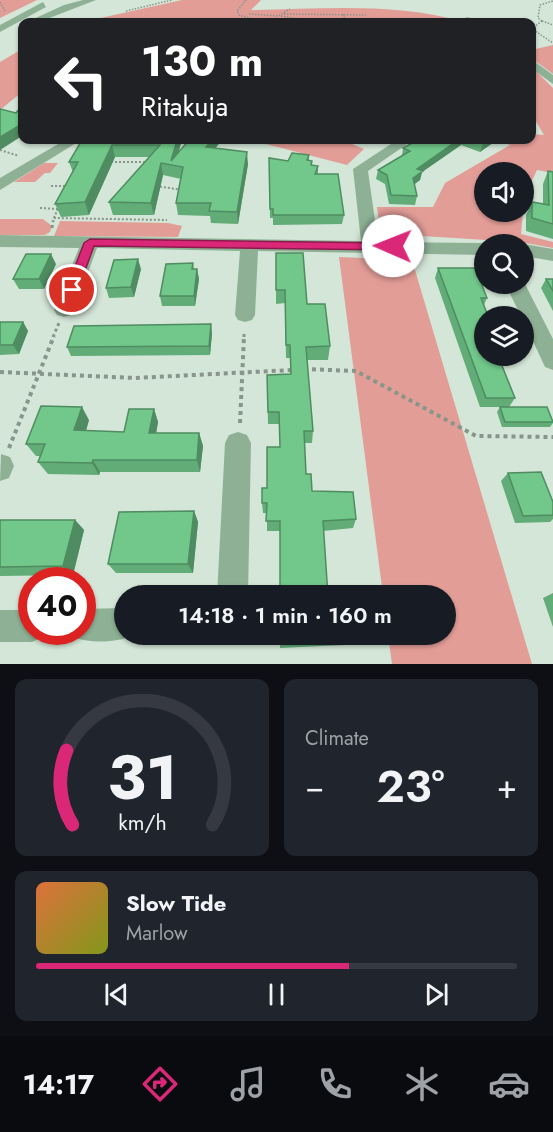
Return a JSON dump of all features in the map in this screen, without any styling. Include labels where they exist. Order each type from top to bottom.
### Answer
[{"type":"street","points":[[21,18],[55,0]]},
{"type":"street","points":[[41,18],[92,0]]},
{"type":"street","points":[[2,28],[18,20]]},
{"type":"street","points":[[2,28],[18,26]]},
{"type":"street","points":[[536,66],[553,81]]},
{"type":"street","points":[[0,185],[67,144]]},
{"type":"street","points":[[370,246],[360,169],[400,144]]},
{"type":"street","points":[[0,241],[474,249]]},
{"type":"street","points":[[64,310],[90,243]]},
{"type":"street","points":[[245,315],[249,244]]},
{"type":"street","points":[[534,252],[553,255]]},
{"type":"street","points":[[520,294],[553,361]]},
{"type":"street","points":[[232,585],[238,443]]},
{"type":"street","points":[[96,625],[114,624]]},
{"type":"street","points":[[0,626],[18,626]]},
{"type":"path","points":[[126,11],[172,0]]},
{"type":"path","points":[[246,0],[237,11],[239,15],[249,18],[252,10]]},
{"type":"path","points":[[553,1],[540,5],[538,18],[553,25]]},
{"type":"path","points":[[284,14],[290,9]]},
{"type":"path","points":[[249,14],[290,18]]},
{"type":"path","points":[[278,16],[284,14],[366,15]]},
{"type":"path","points":[[343,14],[344,18]]},
{"type":"path","points":[[536,26],[542,21]]},
{"type":"path","points":[[536,32],[553,42]]},
{"type":"path","points":[[104,162],[157,162]]},
{"type":"path","points":[[66,194],[74,180]]},
{"type":"path","points":[[51,186],[70,186]]},
{"type":"path","points":[[155,186],[191,192]]},
{"type":"path","points":[[50,242],[54,218],[62,201]]},
{"type":"path","points":[[40,208],[58,209]]},
{"type":"path","points":[[54,218],[167,220]]},
{"type":"path","points":[[1,468],[64,310]]},
{"type":"path","points":[[238,443],[245,315]]},
{"type":"path","points":[[0,372],[135,378],[243,371],[332,369],[356,371],[476,436],[553,437]]},
{"type":"shaded area","points":[[0,0],[37,0],[0,18]]},
{"type":"shaded area","points":[[182,0],[261,0],[251,10],[385,9],[447,18],[100,18]]},
{"type":"shaded area","points":[[553,45],[553,74],[536,62],[536,49]]},
{"type":"shaded area","points":[[18,51],[18,95],[0,110],[0,62]]},
{"type":"shaded area","points":[[536,71],[553,88],[553,173],[537,170],[534,176],[534,162],[481,162],[510,145],[507,144],[536,144],[536,134],[544,135],[536,121]]},
{"type":"shaded area","points":[[266,144],[352,144],[364,149],[347,165]]},
{"type":"shaded area","points":[[44,163],[58,163],[50,173],[45,173],[35,182],[14,182]]},
{"type":"shaded area","points":[[474,166],[474,222],[522,222],[521,234],[474,234],[474,239],[390,234],[380,229],[377,207],[433,207],[445,183]]},
{"type":"shaded area","points":[[0,219],[43,219],[52,226],[50,232],[45,235],[0,235]]},
{"type":"shaded area","points":[[60,221],[168,223],[182,226],[178,237],[54,236]]},
{"type":"shaded area","points":[[534,237],[553,242],[553,248],[534,245]]},
{"type":"shaded area","points":[[339,257],[412,260],[532,664],[392,664],[389,645],[456,645],[456,585],[382,585]]},
{"type":"building","points":[[0,109],[16,113],[18,110],[18,126],[0,137]]},
{"type":"building","points":[[80,144],[176,144],[171,161],[186,144],[209,144],[206,147],[247,152],[237,212],[209,211],[211,203],[176,203],[183,167],[161,163],[151,203],[109,202],[160,145],[112,145],[85,202],[55,204],[78,162],[69,162]]},
{"type":"building","points":[[410,144],[452,144],[417,169],[423,171],[413,178],[417,196],[391,195],[387,175],[378,170],[410,151],[403,148]]},
{"type":"building","points":[[292,153],[309,155],[307,160],[312,161],[311,165],[318,166],[315,174],[338,174],[344,215],[273,215],[273,209],[270,209],[269,158],[288,161]]},
{"type":"building","points":[[548,171],[553,172],[553,224],[534,219],[534,202],[549,205]]},
{"type":"building","points":[[276,253],[303,253],[307,304],[325,304],[330,346],[306,347],[313,431],[304,431],[306,474],[311,474],[312,491],[353,492],[356,519],[323,521],[327,585],[280,585],[280,521],[266,521],[267,503],[262,503],[262,488],[267,488],[267,447],[280,447],[279,412],[268,412],[267,375],[291,374],[290,345],[286,345],[285,290],[276,290]]},
{"type":"building","points":[[26,254],[51,254],[39,279],[13,279]]},
{"type":"building","points":[[138,259],[131,287],[106,288],[114,260]]},
{"type":"building","points":[[193,263],[192,269],[197,269],[194,296],[160,296],[166,264]]},
{"type":"building","points":[[438,268],[474,268],[474,294],[485,294],[487,298],[481,298],[484,306],[474,306],[474,366]]},
{"type":"building","points":[[546,279],[553,279],[553,291]]},
{"type":"building","points":[[0,322],[23,322],[13,345],[0,345]]},
{"type":"building","points":[[211,324],[209,346],[67,347],[74,326]]},
{"type":"building","points":[[474,366],[502,366],[515,398],[486,398]]},
{"type":"building","points":[[41,406],[82,407],[74,430],[124,432],[129,409],[154,409],[149,433],[199,433],[197,460],[38,462],[45,444],[26,444]]},
{"type":"building","points":[[500,407],[547,407],[553,422],[505,422]]},
{"type":"building","points":[[541,472],[553,502],[553,515],[523,516],[508,473]]},
{"type":"building","points":[[194,511],[188,564],[108,564],[119,512]]},
{"type":"building","points":[[0,520],[75,520],[63,566],[0,567]]},
{"type":"route","points":[[72,290],[90,243],[393,246]]}]
